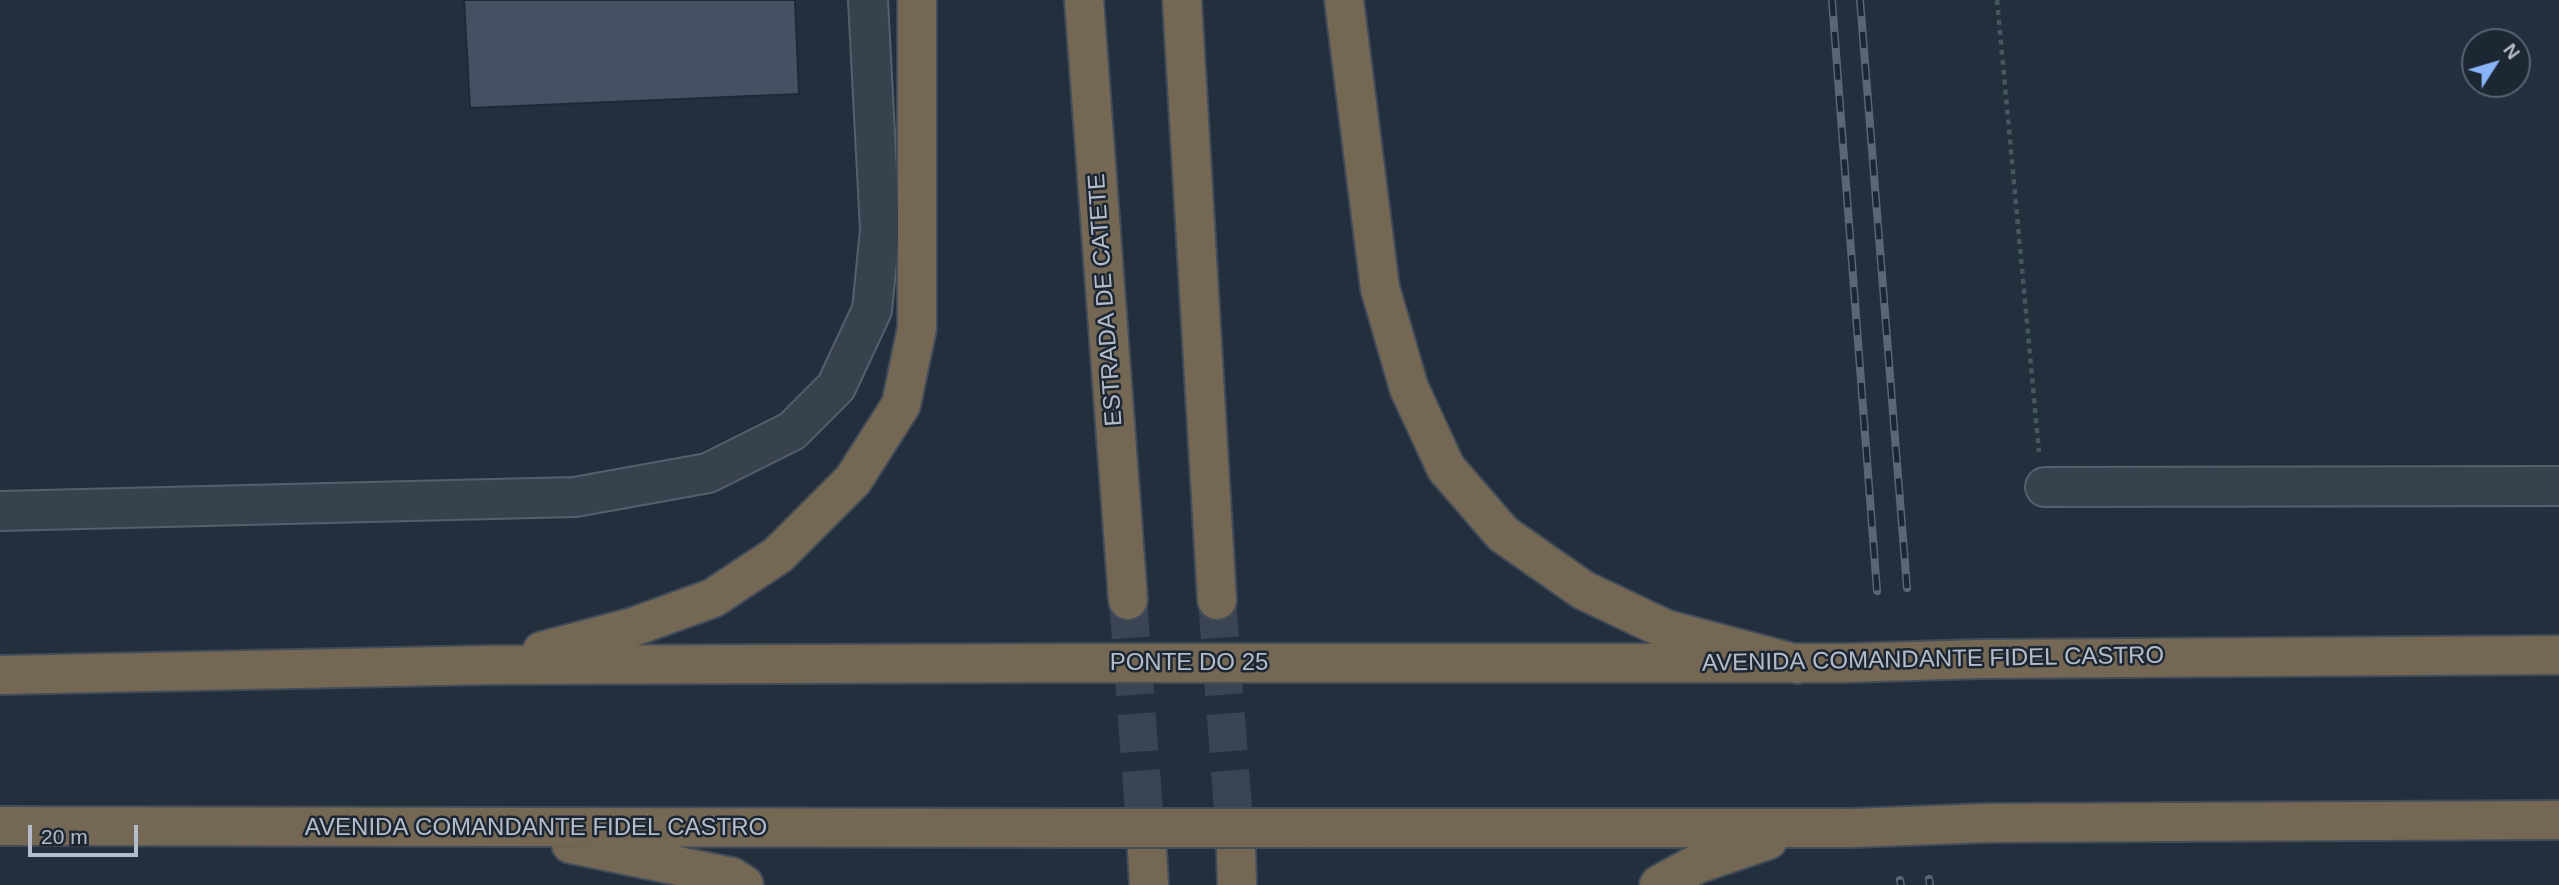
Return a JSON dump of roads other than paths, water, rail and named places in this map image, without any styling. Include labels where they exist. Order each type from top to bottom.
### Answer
[{"type":"highway","points":[[0,676],[489,665],[633,627],[713,598],[778,555],[817,519],[853,480],[901,405],[917,328],[917,0]]},
{"type":"highway","name":"ESTRADA DE CATETE","points":[[1084,0],[1128,600]]},
{"type":"highway","points":[[1182,0],[1217,600]]},
{"type":"highway","points":[[1343,0],[1380,288],[1409,388],[1446,468],[1503,534],[1583,590],[1665,629],[1797,664]]},
{"type":"highway","name":"AVENIDA COMANDANTE FIDEL CASTRO","points":[[1307,663],[1797,664],[1980,659],[2559,654]]},
{"type":"highway","name":"PONTE DO 25","points":[[489,665],[1307,663]]},
{"type":"highway","points":[[1659,885],[1697,864],[1799,830],[1987,823],[2559,820]]},
{"type":"highway","name":"AVENIDA COMANDANTE FIDEL CASTRO","points":[[0,826],[1799,830]]},
{"type":"highway","points":[[490,828],[732,877],[744,885]]},
{"type":"highway","points":[[1236,848],[1237,885]]},
{"type":"street","points":[[0,511],[575,497],[708,473],[792,431],[836,387],[872,310],[880,230],[869,0]]},
{"type":"street","points":[[2045,487],[2559,486]]},
{"type":"tunnel","points":[[1128,600],[1147,851]]},
{"type":"tunnel","points":[[1217,600],[1236,848]]},
{"type":"railway","points":[[1832,0],[1877,591]]},
{"type":"railway","points":[[1860,0],[1907,588]]},
{"type":"railway","points":[[1929,879],[1930,885]]},
{"type":"railway","points":[[1900,880],[1901,885]]}]
